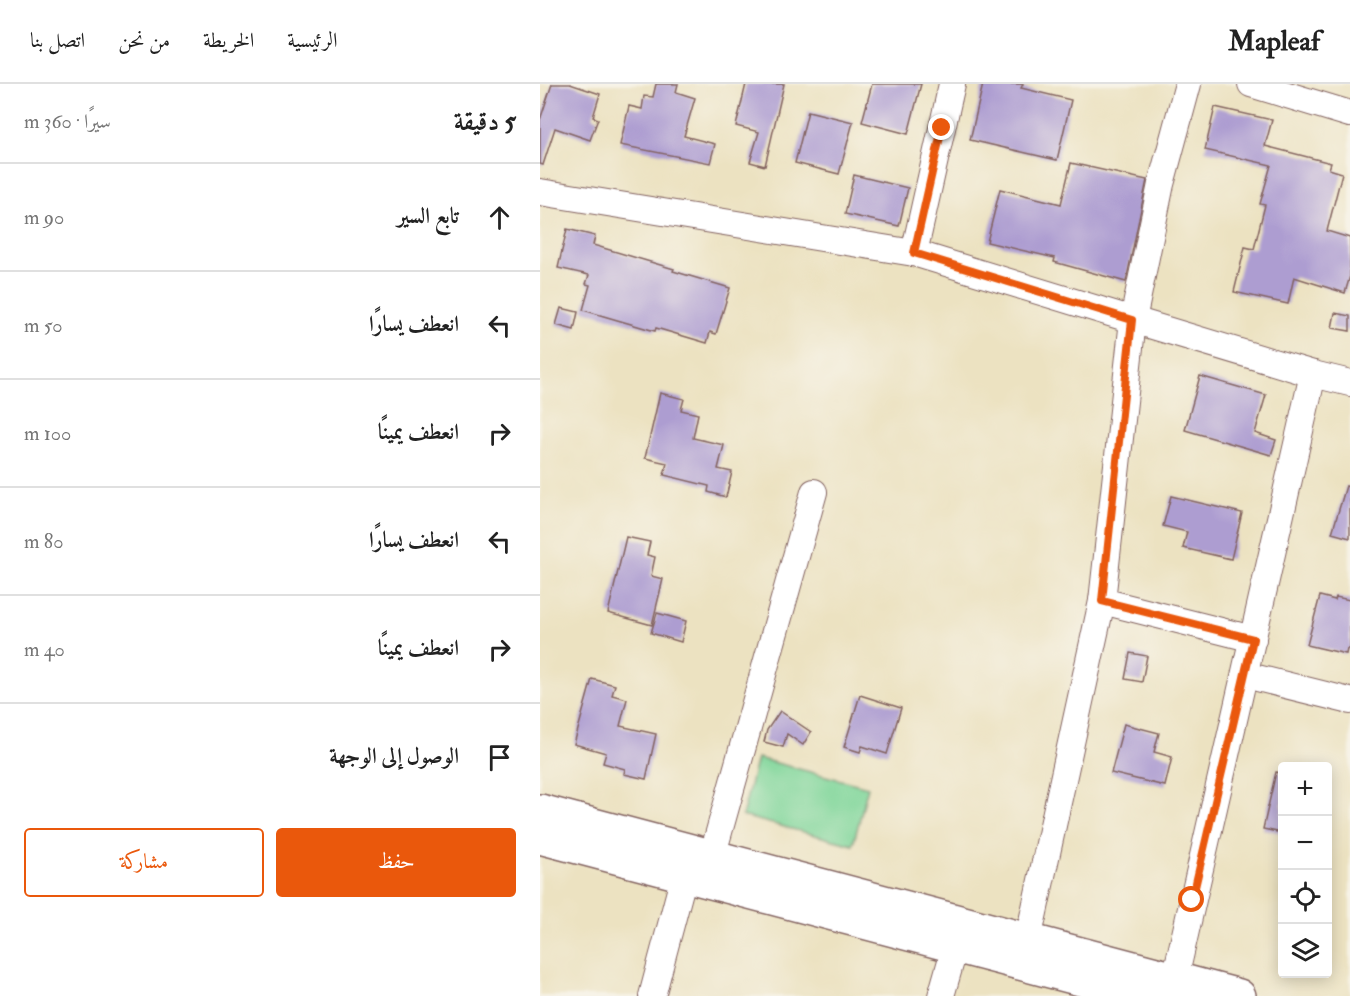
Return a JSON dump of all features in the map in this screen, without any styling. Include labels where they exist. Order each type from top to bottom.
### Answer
[{"type":"main road","points":[[540,811],[696,860],[955,947],[1145,996]]},
{"type":"main road","points":[[540,837],[696,860],[1028,940],[1174,988],[1239,996]]},
{"type":"street","points":[[914,253],[952,84]]},
{"type":"street","points":[[1028,940],[1102,601],[1132,320],[1161,184],[1188,84]]},
{"type":"street","points":[[1251,84],[1350,114]]},
{"type":"street","points":[[540,192],[914,253],[1313,374],[1350,383]]},
{"type":"street","points":[[1174,988],[1194,890],[1313,374]]},
{"type":"street","points":[[652,996],[814,492]]},
{"type":"street","points":[[1102,601],[1253,639]]},
{"type":"street","points":[[1245,675],[1350,701]]},
{"type":"street","points":[[941,996],[955,947]]},
{"type":"green space","points":[[757,758],[868,787],[853,845],[742,816]]},
{"type":"building","points":[[552,84],[570,84],[600,94],[593,117],[598,119],[590,140],[555,128],[543,165],[540,164],[540,120]]},
{"type":"building","points":[[656,84],[678,84],[676,92],[695,98],[684,136],[715,144],[710,163],[620,145],[629,106],[642,109],[644,96],[653,97]]},
{"type":"building","points":[[746,84],[784,84],[765,166],[750,162],[759,132],[736,126]]},
{"type":"building","points":[[872,84],[921,84],[908,134],[862,122]]},
{"type":"building","points":[[983,84],[1023,84],[1021,88],[1071,100],[1057,160],[970,140]]},
{"type":"building","points":[[1215,107],[1272,120],[1265,146],[1331,163],[1329,169],[1342,173],[1327,231],[1350,238],[1350,276],[1345,293],[1294,277],[1288,304],[1234,292],[1245,247],[1254,249],[1265,205],[1260,204],[1271,165],[1205,150]]},
{"type":"building","points":[[808,111],[853,122],[839,174],[795,163]]},
{"type":"building","points":[[1071,163],[1147,180],[1126,282],[1054,262],[1055,258],[987,242],[1000,189],[1061,204]]},
{"type":"building","points":[[854,175],[908,188],[899,226],[845,214]]},
{"type":"building","points":[[567,229],[595,236],[593,245],[730,288],[716,334],[710,332],[707,343],[583,310],[590,285],[586,284],[589,275],[558,268]]},
{"type":"building","points":[[561,308],[578,312],[574,330],[556,325]]},
{"type":"building","points":[[1335,313],[1350,316],[1350,331],[1332,328]]},
{"type":"building","points":[[1200,376],[1266,395],[1255,433],[1276,440],[1271,455],[1185,430]]},
{"type":"building","points":[[660,393],[684,399],[681,410],[698,414],[693,438],[724,445],[718,469],[732,472],[726,497],[708,492],[709,486],[664,475],[667,463],[645,458]]},
{"type":"building","points":[[1346,486],[1350,487],[1350,538],[1332,533]]},
{"type":"building","points":[[1171,496],[1242,513],[1231,559],[1183,548],[1187,532],[1163,526]]},
{"type":"building","points":[[626,537],[650,542],[647,555],[655,557],[651,576],[663,579],[652,625],[608,613]]},
{"type":"building","points":[[1320,596],[1335,600],[1336,597],[1350,600],[1350,649],[1347,649],[1346,654],[1307,645]]},
{"type":"building","points":[[657,613],[686,621],[681,642],[651,633]]},
{"type":"building","points":[[1130,653],[1147,656],[1142,682],[1125,679]]},
{"type":"building","points":[[592,679],[615,685],[612,695],[627,699],[620,726],[656,734],[646,779],[624,774],[625,769],[603,763],[606,753],[574,744]]},
{"type":"building","points":[[860,695],[901,708],[887,754],[862,746],[860,752],[844,747]]},
{"type":"building","points":[[780,711],[811,732],[803,745],[787,734],[783,747],[764,742],[767,730]]},
{"type":"building","points":[[1124,724],[1159,733],[1154,752],[1172,757],[1165,786],[1111,773]]},
{"type":"building","points":[[1276,772],[1278,772],[1278,832],[1263,829]]},
{"type":"route","points":[[942,128],[914,253],[1132,320],[1102,601],[1253,639],[1192,900]]}]
